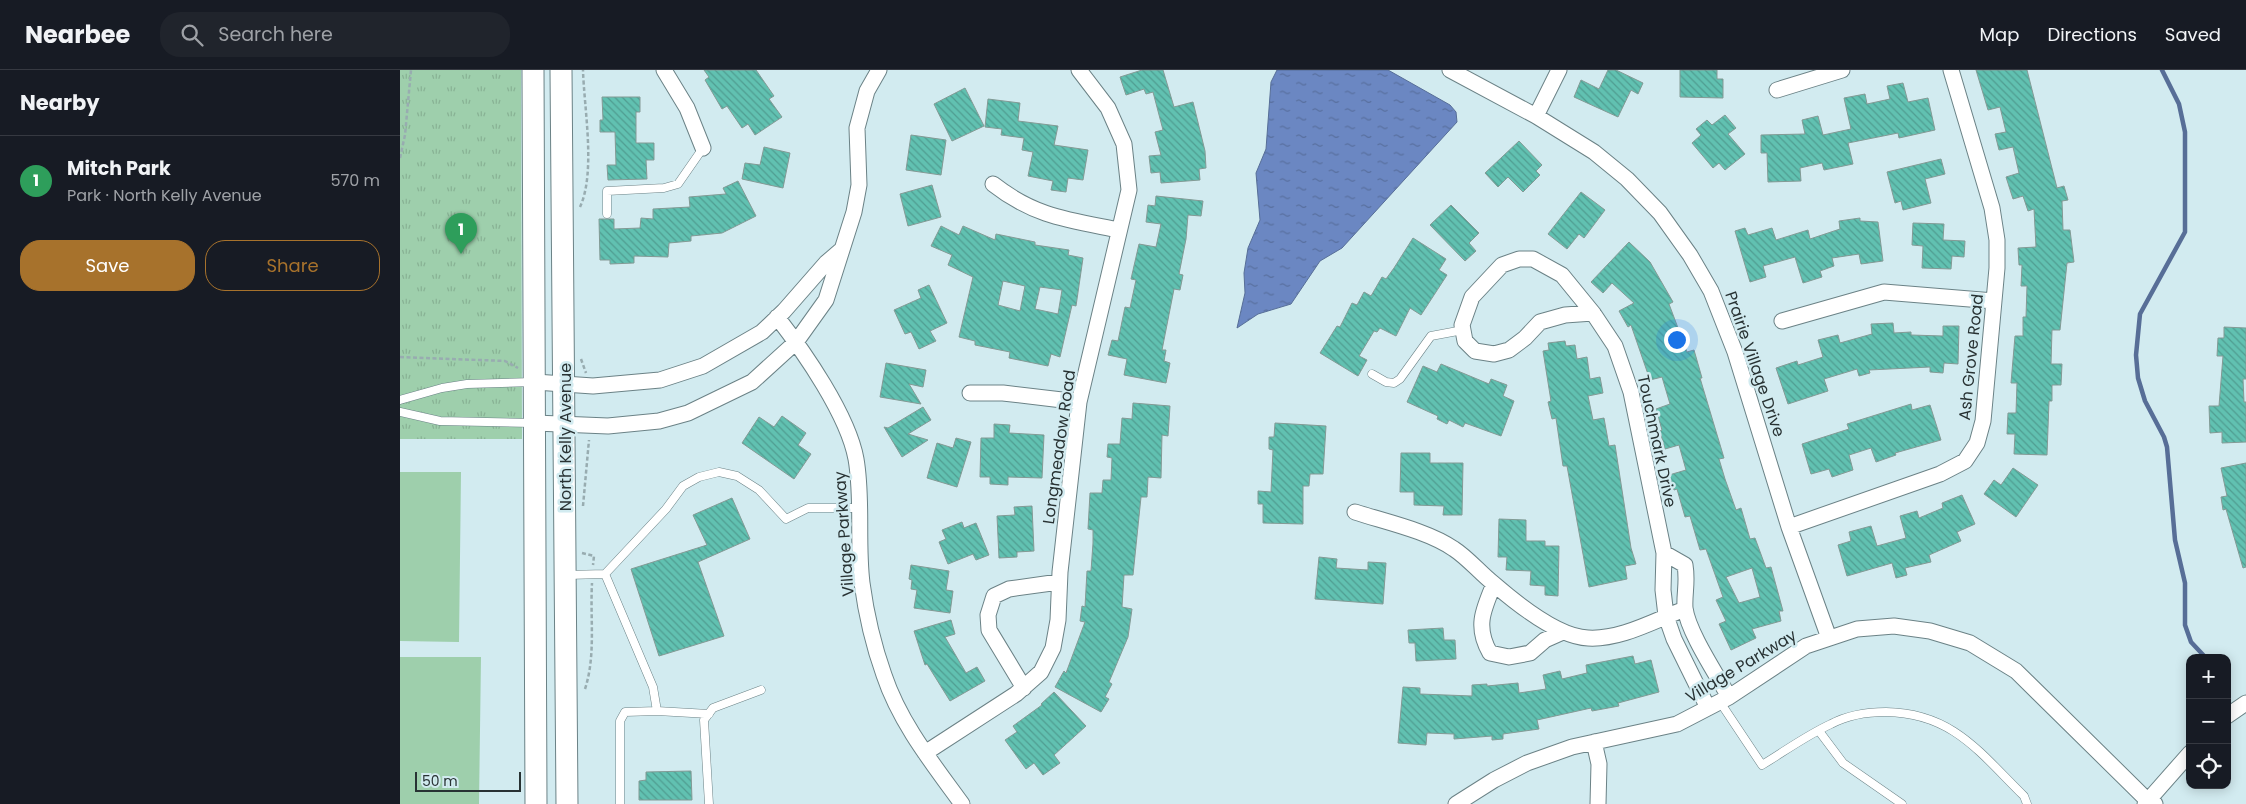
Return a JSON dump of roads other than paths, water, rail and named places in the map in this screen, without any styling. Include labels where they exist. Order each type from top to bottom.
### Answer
[{"type":"street","name":"North Kelly Avenue","points":[[532,70],[536,804]]},
{"type":"street","name":"North Kelly Avenue","points":[[561,70],[572,373],[564,424],[567,804]]},
{"type":"street","points":[[664,70],[687,108],[703,148]]},
{"type":"street","points":[[535,423],[588,427],[608,426],[659,421],[688,414],[752,382],[796,342],[826,300],[840,251],[854,212],[859,185],[857,128],[867,91],[879,70]]},
{"type":"street","name":"Longmeadow Road","points":[[925,753],[1024,688],[1041,672],[1053,648],[1058,620],[1059,582],[1080,402],[1129,190],[1124,144],[1108,108],[1079,70]]},
{"type":"street","name":"Prairie Village Drive","points":[[1450,70],[1536,116],[1594,152],[1627,178],[1660,213],[1690,254],[1711,291],[1734,352],[1789,527],[1829,638]]},
{"type":"street","points":[[1536,116],[1559,70]]},
{"type":"street","points":[[1777,90],[1842,70]]},
{"type":"street","name":"Ash Grove Road","points":[[1789,527],[1940,474],[1965,461],[1977,443],[1984,421],[1997,240],[1992,208],[1950,70]]},
{"type":"street","points":[[992,184],[1012,199],[1046,215],[1119,230]]},
{"type":"street","points":[[535,374],[572,373],[593,386],[660,380],[704,366],[762,332],[826,263],[840,251]]},
{"type":"street","name":"Touchmark Drive","points":[[1463,330],[1465,312],[1472,297],[1502,265],[1518,259],[1533,259],[1562,275],[1593,313],[1615,346],[1631,392],[1664,553],[1663,590],[1666,616],[1678,648],[1719,702]]},
{"type":"street","points":[[1782,321],[1884,292],[1994,301]]},
{"type":"street","points":[[1463,330],[1465,341],[1475,351],[1494,354],[1509,350],[1525,338],[1540,322],[1565,315],[1593,313]]},
{"type":"street","name":"Village Parkway","points":[[777,317],[796,342],[842,422],[856,458],[862,583],[884,676],[904,718],[925,753],[962,804]]},
{"type":"street","points":[[970,393],[1003,393],[1080,402]]},
{"type":"street","points":[[1355,512],[1434,536],[1456,549],[1494,584],[1540,619],[1563,632],[1586,638],[1606,637],[1636,628],[1685,609]]},
{"type":"street","points":[[1664,553],[1685,565],[1688,582],[1685,609],[1689,623],[1698,639],[1719,702]]},
{"type":"street","points":[[1024,688],[990,630],[988,615],[994,596],[1009,589],[1059,582]]},
{"type":"street","points":[[1494,584],[1480,624],[1484,642],[1490,653],[1509,657],[1530,653],[1545,640],[1563,632]]},
{"type":"street","name":"Village Parkway","points":[[1456,804],[1494,780],[1527,763],[1572,747],[1677,724],[1719,702],[1806,646],[1857,629],[1894,626],[1930,631],[1970,643],[2016,671],[2149,803]]},
{"type":"street","points":[[1678,648],[1698,639]]},
{"type":"street","points":[[2231,713],[2246,703]]},
{"type":"street","points":[[1594,742],[1599,764],[1598,804]]},
{"type":"street","points":[[2149,803],[2186,758]]},
{"type":"lane","points":[[607,214],[607,191],[664,188],[678,184],[703,148]]},
{"type":"lane","points":[[1372,374],[1386,382],[1394,383],[1400,379],[1431,336],[1463,330]]},
{"type":"lane","points":[[400,400],[442,388],[535,374]]},
{"type":"lane","points":[[400,412],[440,421],[535,423]]},
{"type":"lane","points":[[566,575],[605,574],[666,509],[683,486],[699,477],[719,472],[737,476],[758,490],[786,519],[808,508],[859,508]]},
{"type":"lane","points":[[605,574],[653,686],[657,711]]},
{"type":"lane","points":[[709,804],[704,720],[713,708],[761,690]]},
{"type":"lane","points":[[1719,702],[1762,765],[1832,723],[1868,712],[1907,713],[1939,722],[1969,742],[2024,796],[2027,804]]},
{"type":"lane","points":[[620,804],[620,721],[625,712],[657,711],[709,714]]},
{"type":"lane","points":[[1819,731],[1843,763],[1902,804]]},
{"type":"water","points":[[1277,70],[1388,70],[1450,105],[1456,112],[1457,122],[1342,248],[1320,261],[1291,304],[1258,314],[1237,328],[1245,293],[1244,273],[1248,248],[1260,220],[1256,173],[1266,149],[1271,82]]},
{"type":"waterway","points":[[2162,70],[2179,104],[2185,132],[2185,232],[2140,314],[2136,355],[2138,378],[2145,401],[2164,437],[2167,447],[2175,540],[2185,583],[2185,625],[2191,642],[2202,654]]},
{"type":"place","name":"Mitch Park","points":[[461,254]]}]
